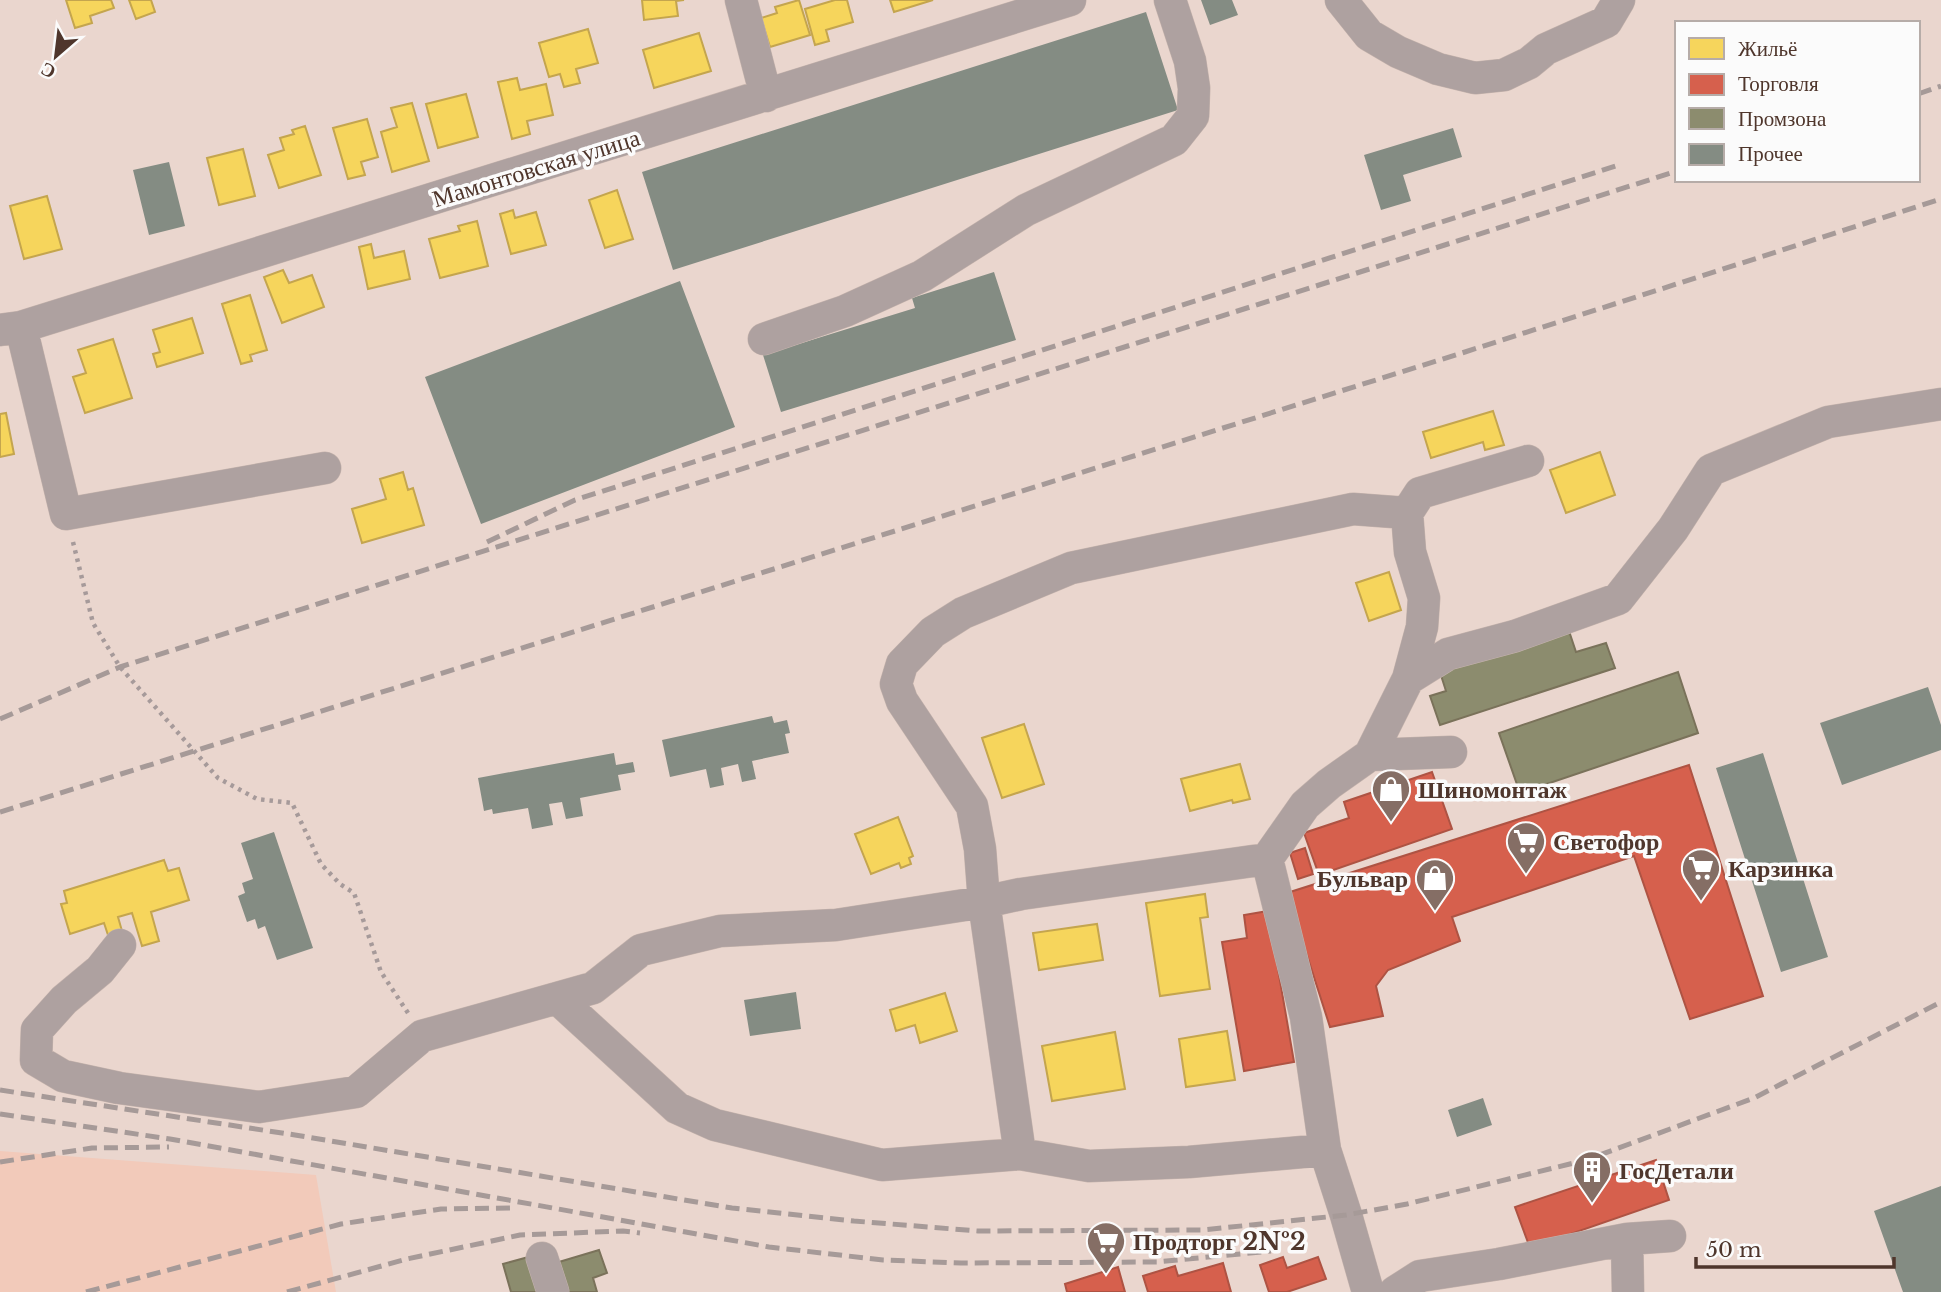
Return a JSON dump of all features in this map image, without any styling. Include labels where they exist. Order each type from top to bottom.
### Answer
[{"type":"street","points":[[741,0],[766,96]]},
{"type":"street","name":"Мамонтовская улица","points":[[10,328],[1070,0]]},
{"type":"street","points":[[764,339],[845,311],[922,276],[1026,210],[1174,140],[1193,116],[1194,88],[1190,61],[1170,0]]},
{"type":"street","points":[[1341,0],[1369,35],[1398,52],[1438,69],[1475,78],[1504,75],[1529,63],[1546,49],[1606,22],[1619,0]]},
{"type":"street","points":[[10,328],[66,514],[325,468]]},
{"type":"street","points":[[1408,679],[1448,654],[1515,636],[1618,599],[1673,529],[1711,470],[1828,422],[1941,404]]},
{"type":"street","points":[[120,945],[100,970],[64,1000],[37,1030],[36,1060],[64,1076],[120,1088],[260,1107],[356,1092],[422,1036],[593,988],[641,950],[720,931],[836,925],[1035,892],[1267,859],[1305,805],[1370,755],[1408,679],[1422,627],[1424,598],[1410,552],[1407,513],[1420,493],[1528,461]]},
{"type":"street","points":[[1020,1154],[984,902],[981,849],[972,806],[902,701],[896,684],[902,664],[933,632],[963,613],[1071,568],[1353,509],[1407,513]]},
{"type":"street","points":[[1370,755],[1451,752]]},
{"type":"street","points":[[1267,859],[1306,1017],[1325,1150],[1368,1292]]},
{"type":"street","points":[[557,998],[677,1108],[716,1125],[882,1165],[1020,1154],[1089,1166],[1189,1162],[1325,1150]]},
{"type":"street","points":[[1395,1292],[1420,1276],[1500,1278],[1627,1239],[1670,1236]]},
{"type":"street","points":[[1627,1239],[1628,1292]]},
{"type":"street","points":[[542,1258],[553,1292]]},
{"type":"path","points":[[66,514],[93,623],[120,667],[218,778],[257,799],[292,803],[321,864],[340,884],[354,893],[381,972],[422,1036]]},
{"type":"shaded area","points":[[0,1151],[316,1175],[336,1292],[0,1292]]},
{"type":"building: Жильё","points":[[66,0],[111,0],[114,8],[90,16],[92,23],[75,28]]},
{"type":"building: Жильё","points":[[129,0],[151,0],[155,12],[136,19]]},
{"type":"building: Жильё","points":[[642,0],[684,0],[676,1],[678,16],[644,20]]},
{"type":"building: Жильё","points":[[799,0],[810,35],[770,47],[761,18],[777,13],[775,7]]},
{"type":"building: Жильё","points":[[835,0],[847,0],[853,22],[826,30],[829,41],[815,45],[805,9]]},
{"type":"building: Жильё","points":[[890,0],[933,0],[894,12]]},
{"type":"building: Жильё","points":[[588,29],[598,63],[576,69],[580,83],[564,87],[560,74],[549,77],[539,43]]},
{"type":"building: Жильё","points":[[699,33],[711,71],[654,88],[643,50]]},
{"type":"building: Жильё","points":[[517,78],[520,90],[546,84],[553,115],[527,121],[530,134],[512,139],[498,82]]},
{"type":"building: Жильё","points":[[466,94],[478,137],[438,148],[426,104]]},
{"type":"building: Жильё","points":[[412,103],[429,161],[392,172],[381,132],[397,127],[391,108]]},
{"type":"building: Жильё","points":[[367,119],[378,157],[361,162],[365,175],[348,179],[333,128]]},
{"type":"building: Жильё","points":[[305,126],[321,175],[279,188],[268,155],[284,150],[280,138],[294,134],[292,130]]},
{"type":"building: Жильё","points":[[243,149],[255,196],[219,205],[207,158]]},
{"type":"building: Жильё","points":[[617,190],[633,239],[605,248],[589,200]]},
{"type":"building: Жильё","points":[[47,196],[62,249],[24,259],[10,206]]},
{"type":"building: Жильё","points":[[513,210],[515,218],[536,212],[546,245],[511,254],[500,214]]},
{"type":"building: Жильё","points":[[477,221],[488,266],[440,278],[429,239],[460,231],[458,226]]},
{"type":"building: Жильё","points":[[371,244],[374,258],[404,251],[410,279],[368,289],[359,247]]},
{"type":"building: Жильё","points":[[283,270],[289,283],[312,275],[324,307],[282,323],[264,277]]},
{"type":"building: Жильё","points":[[250,295],[267,350],[250,355],[252,361],[241,364],[222,304]]},
{"type":"building: Жильё","points":[[192,318],[203,353],[157,367],[153,354],[160,352],[153,330]]},
{"type":"building: Жильё","points":[[113,339],[132,398],[85,413],[73,377],[86,373],[78,350]]},
{"type":"building: Жильё","points":[[1493,411],[1504,445],[1485,450],[1483,442],[1431,458],[1423,432]]},
{"type":"building: Жильё","points":[[6,413],[14,454],[0,457],[0,414]]},
{"type":"building: Жильё","points":[[1600,452],[1615,495],[1566,513],[1550,470]]},
{"type":"building: Жильё","points":[[403,472],[408,490],[413,488],[424,525],[362,543],[352,509],[386,499],[380,479]]},
{"type":"building: Жильё","points":[[1389,572],[1401,610],[1369,621],[1356,583]]},
{"type":"building: Жильё","points":[[1024,724],[1044,784],[1002,798],[982,738]]},
{"type":"building: Жильё","points":[[1240,764],[1250,799],[1233,803],[1232,800],[1190,811],[1181,779]]},
{"type":"building: Жильё","points":[[898,817],[913,856],[909,858],[911,864],[901,868],[899,863],[871,874],[855,834]]},
{"type":"building: Жильё","points":[[164,860],[168,871],[179,868],[189,900],[151,912],[159,941],[142,946],[132,913],[118,917],[122,931],[108,935],[104,923],[70,934],[61,904],[67,903],[64,891]]},
{"type":"building: Жильё","points":[[1205,894],[1208,917],[1200,918],[1210,989],[1160,996],[1146,903]]},
{"type":"building: Жильё","points":[[1097,924],[1103,960],[1039,970],[1033,933]]},
{"type":"building: Жильё","points":[[945,993],[957,1031],[920,1043],[915,1025],[896,1031],[890,1010]]},
{"type":"building: Жильё","points":[[1227,1031],[1235,1080],[1186,1087],[1179,1039]]},
{"type":"building: Жильё","points":[[1115,1032],[1125,1089],[1052,1101],[1042,1046]]},
{"type":"building: Торговля","points":[[1689,765],[1763,996],[1690,1019],[1634,856],[1452,917],[1460,941],[1388,970],[1376,986],[1383,1016],[1330,1027],[1287,893]]},
{"type":"building: Торговля","name":"Шиномонтаж","points":[[1432,772],[1452,829],[1319,875],[1304,833],[1349,818],[1344,802]]},
{"type":"building: Торговля","points":[[1305,848],[1313,874],[1298,879],[1290,853]]},
{"type":"building: Торговля","points":[[1268,911],[1294,1062],[1244,1071],[1222,942],[1247,938],[1244,915]]},
{"type":"building: Торговля","name":"ГосДетали","points":[[1656,1160],[1669,1200],[1530,1248],[1515,1207]]},
{"type":"building: Торговля","points":[[1283,1257],[1287,1268],[1318,1257],[1326,1279],[1287,1292],[1269,1292],[1260,1265]]},
{"type":"building: Торговля","points":[[1223,1263],[1231,1292],[1148,1292],[1143,1276],[1175,1266],[1178,1276]]},
{"type":"building: Торговля","name":"Продторг 2№2","points":[[1118,1267],[1125,1292],[1067,1292],[1065,1284]]},
{"type":"building: Промзона","points":[[1568,628],[1576,652],[1606,643],[1615,668],[1440,725],[1430,696],[1446,691],[1439,669]]},
{"type":"building: Промзона","points":[[1678,672],[1698,733],[1520,793],[1499,733]]},
{"type":"building: Промзона","points":[[599,1250],[607,1273],[593,1278],[597,1292],[568,1292],[559,1262]]},
{"type":"building: Промзона","points":[[532,1256],[542,1292],[511,1292],[503,1264]]},
{"type":"building: Прочее","points":[[1201,0],[1232,0],[1238,15],[1210,25]]},
{"type":"building: Прочее","points":[[1146,12],[1178,110],[673,270],[642,172]]},
{"type":"building: Прочее","points":[[1453,128],[1462,157],[1403,175],[1411,201],[1381,210],[1364,155]]},
{"type":"building: Прочее","points":[[169,162],[185,226],[149,235],[133,170]]},
{"type":"building: Прочее","points":[[994,272],[1016,340],[781,412],[763,355],[915,308],[912,298]]},
{"type":"building: Прочее","points":[[680,281],[735,427],[481,524],[425,377]]},
{"type":"building: Прочее","points":[[1928,687],[1941,725],[1941,750],[1842,785],[1820,723]]},
{"type":"building: Прочее","points":[[772,716],[774,723],[787,720],[790,733],[785,734],[789,753],[752,761],[756,779],[742,782],[738,764],[721,768],[724,785],[710,788],[706,769],[670,777],[662,740]]},
{"type":"building: Прочее","points":[[614,753],[616,765],[633,762],[635,772],[618,775],[621,790],[580,798],[583,816],[566,819],[562,802],[549,804],[553,825],[532,829],[528,808],[493,814],[492,809],[484,811],[478,778]]},
{"type":"building: Прочее","points":[[1763,753],[1828,957],[1781,972],[1716,768]]},
{"type":"building: Прочее","points":[[274,832],[313,948],[277,960],[265,926],[258,929],[255,919],[247,922],[238,896],[245,893],[242,883],[253,879],[241,843]]},
{"type":"building: Прочее","points":[[796,992],[801,1029],[750,1036],[744,1000]]},
{"type":"building: Прочее","points":[[1483,1098],[1492,1125],[1457,1137],[1448,1110]]},
{"type":"building: Прочее","points":[[1941,1186],[1941,1292],[1903,1292],[1874,1211]]},
{"type":"railway","points":[[1920,93],[1941,86]]},
{"type":"railway","points":[[487,542],[575,500],[1619,165]]},
{"type":"railway","points":[[0,719],[120,667],[1675,172]]},
{"type":"railway","points":[[0,812],[1465,352],[1941,199]]},
{"type":"railway","points":[[0,1090],[295,1135],[732,1208],[978,1231],[1203,1230],[1346,1215],[1407,1204],[1586,1160],[1754,1098],[1941,1002]]},
{"type":"railway","points":[[0,1114],[170,1139],[769,1247],[883,1260],[961,1263],[1157,1262],[1271,1251]]},
{"type":"railway","points":[[0,1162],[92,1148],[169,1147]]},
{"type":"railway","points":[[86,1292],[341,1224],[441,1209],[511,1208]]},
{"type":"railway","points":[[287,1292],[407,1259],[520,1235],[623,1231],[640,1233]]},
{"type":"place","name":"Шиномонтаж","points":[[1391,823]]},
{"type":"place","name":"Светофор","points":[[1526,875]]},
{"type":"place","name":"Карзинка","points":[[1701,902]]},
{"type":"place","name":"Бульвар","points":[[1435,912]]},
{"type":"place","name":"ГосДетали","points":[[1592,1204]]},
{"type":"place","name":"Продторг 2№2","points":[[1106,1275]]}]
